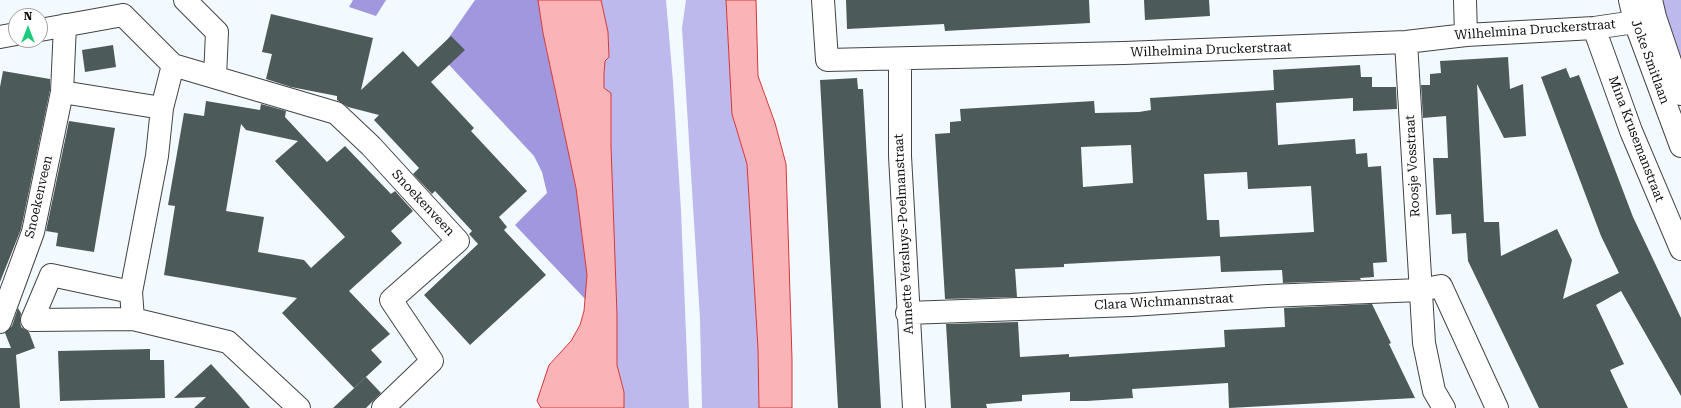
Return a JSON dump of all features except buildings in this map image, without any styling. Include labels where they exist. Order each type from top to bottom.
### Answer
[{"type":"street","points":[[185,0],[217,32],[215,77]]},
{"type":"street","name":"Wilhelmina Druckerstraat","points":[[823,0],[827,60],[1124,53],[1406,42],[1466,35],[1594,28],[1647,13]]},
{"type":"street","points":[[1465,0],[1466,35]]},
{"type":"street","name":"Joke Smitlaan","points":[[1630,0],[1647,13],[1681,94]]},
{"type":"street","points":[[48,28],[65,25],[122,7]]},
{"type":"street","name":"Snoekenveen","points":[[122,7],[174,65],[336,113],[371,146],[458,241],[391,300],[432,361],[388,406]]},
{"type":"street","name":"Joke Smitlaan","points":[[1647,13],[1681,146]]},
{"type":"street","name":"Snoekenveen","points":[[0,322],[33,232],[62,92],[65,25]]},
{"type":"street","name":"Mina Krusemanstraat","points":[[1594,28],[1631,131],[1681,249]]},
{"type":"street","name":"Roosje Vosstraat","points":[[1406,42],[1424,344],[1434,391],[1444,408]]},
{"type":"street","name":"Annette Versluys-Poelmanstraat","points":[[900,59],[900,156],[907,313],[914,408]]},
{"type":"street","points":[[133,319],[131,292],[157,156],[162,108],[174,65]]},
{"type":"street","points":[[62,92],[162,108]]},
{"type":"street","points":[[131,292],[51,276],[32,320],[133,319],[228,342],[299,408]]},
{"type":"street","points":[[1420,290],[1441,286],[1497,408]]},
{"type":"street","name":"Clara Wichmannstraat","points":[[907,313],[1131,305],[1268,296],[1420,290]]},
{"type":"shaded area","points":[[353,0],[386,0],[376,16],[349,7]]},
{"type":"shaded area","points":[[475,0],[538,0],[543,33],[576,188],[587,275],[585,299],[515,225],[547,193],[542,172],[534,156],[438,53]]},
{"type":"shaded area","points":[[538,0],[601,0],[608,32],[609,57],[605,61],[604,88],[611,93],[617,365],[624,392],[624,408],[541,408],[537,401],[549,365],[571,341],[580,325],[584,311],[587,275],[576,188],[543,33]]},
{"type":"shaded area","points":[[601,0],[666,0],[681,210],[689,408],[624,408],[624,392],[617,365],[611,93],[604,88],[605,61],[609,57],[608,32]]},
{"type":"shaded area","points":[[686,0],[726,0],[732,114],[747,164],[758,349],[759,408],[702,408],[700,319],[682,28]]},
{"type":"shaded area","points":[[726,0],[756,0],[758,76],[775,123],[786,164],[792,359],[792,408],[759,408],[758,349],[747,164],[732,114]]},
{"type":"shaded area","points":[[1659,0],[1681,0],[1681,81]]}]
